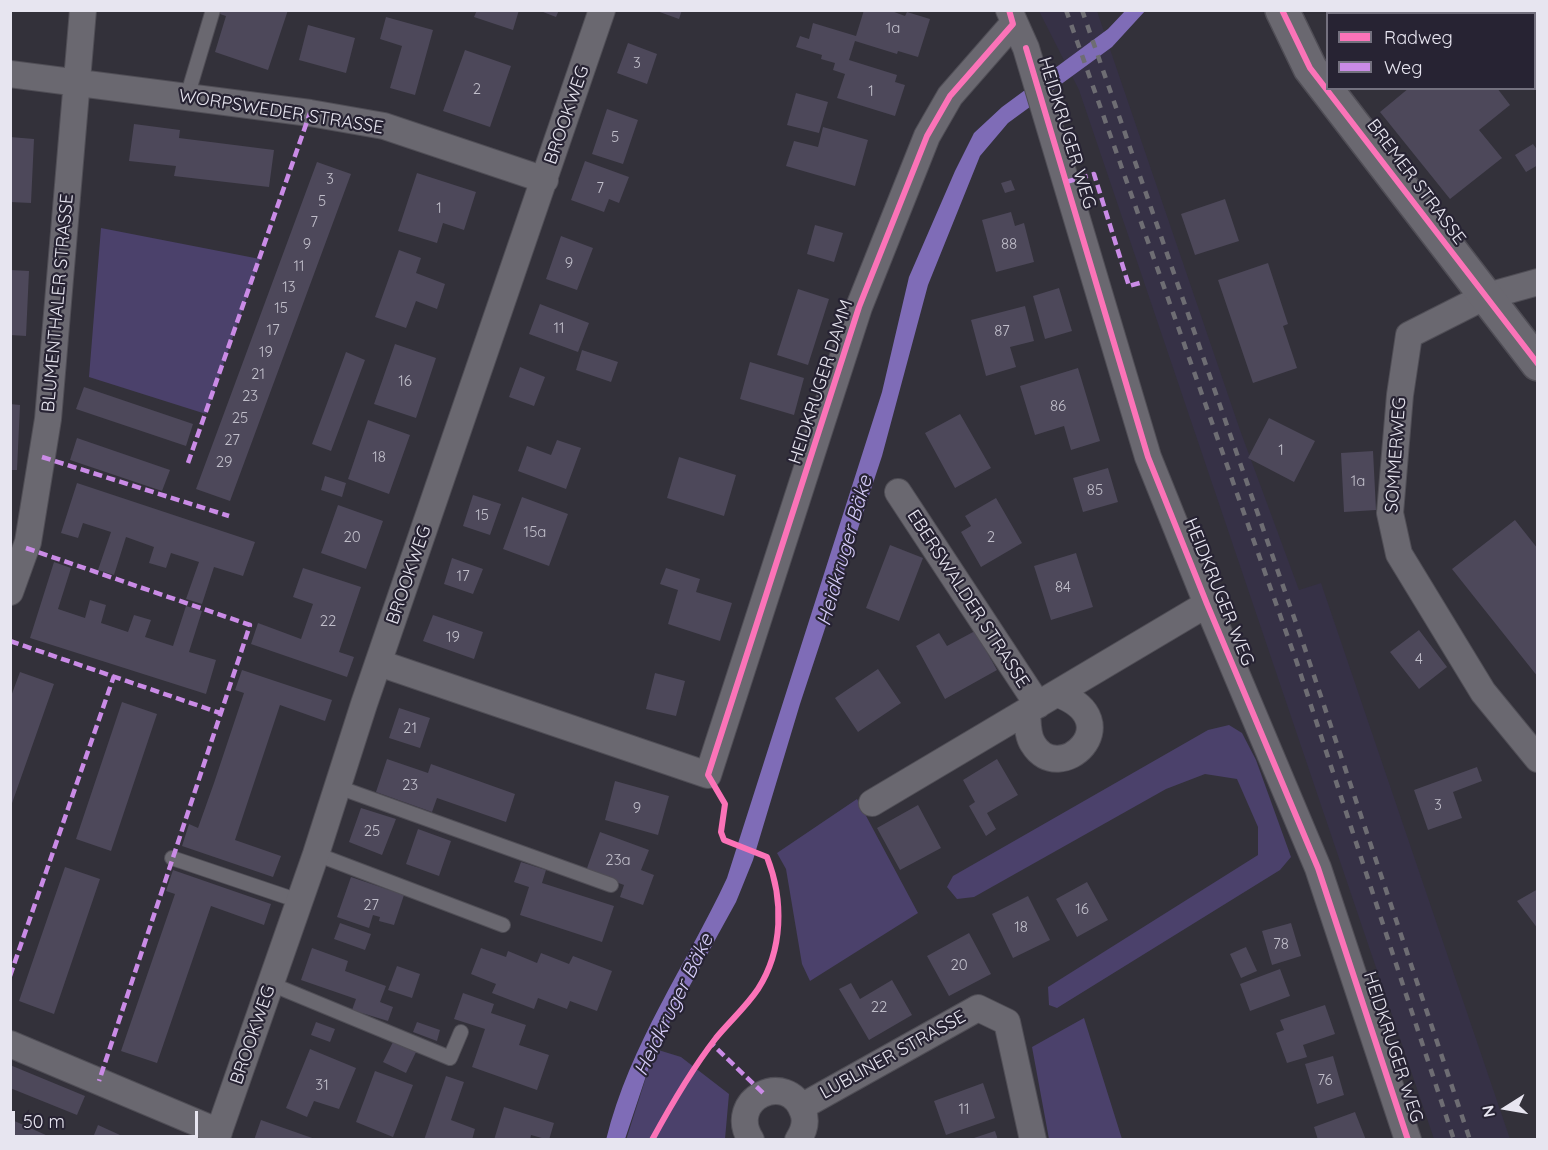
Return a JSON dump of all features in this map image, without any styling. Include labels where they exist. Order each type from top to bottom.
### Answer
[{"type":"main road","name":"BREMER STRASSE","points":[[1282,10],[1310,68],[1326,89]]},
{"type":"main road","name":"BREMER STRASSE","points":[[1327,90],[1484,297],[1538,364]]},
{"type":"street","name":"BLUMENTHALER STRASSE","points":[[10,592],[28,542],[48,418],[83,10]]},
{"type":"street","name":"BROOKWEG","points":[[218,1136],[602,10]]},
{"type":"street","name":"HEIDKRUGER WEG","points":[[1011,17],[1026,48],[1148,457],[1318,868],[1408,1140]]},
{"type":"street","name":"HEIDKRUGER DAMM","points":[[379,663],[708,775],[859,307],[923,146],[950,96],[1011,17]]},
{"type":"street","name":"WORPSWEDER STRASSE","points":[[10,74],[384,126],[545,180]]},
{"type":"street","points":[[1484,297],[1538,282]]},
{"type":"street","name":"SOMMERWEG","points":[[1484,297],[1410,335],[1400,395],[1390,513],[1399,554],[1483,692],[1538,759]]},
{"type":"street","name":"EBERSWALDER STRASSE","points":[[898,492],[1041,704]]},
{"type":"street","name":"EBERSWALDER STRASSE","points":[[872,803],[1207,604]]},
{"type":"street","name":"LUBLINER STRASSE","points":[[801,1107],[978,1008],[1007,1022],[1033,1140]]},
{"type":"street","points":[[10,1044],[218,1136]]},
{"type":"street","name":"LUBLINER STRASSE","points":[[751,1140],[745,1128],[744,1117],[754,1098],[774,1091],[784,1092],[793,1097],[801,1107],[805,1127],[798,1140]]},
{"type":"lane","points":[[187,97],[213,10]]},
{"type":"lane","points":[[338,787],[611,885]]},
{"type":"lane","points":[[316,854],[503,925]]},
{"type":"lane","points":[[172,858],[299,901]]},
{"type":"lane","points":[[270,984],[450,1058],[462,1032]]},
{"type":"shaded area","points":[[1039,11],[1097,11],[1240,430],[1299,590],[1321,583],[1510,1139],[1434,1139],[1079,90]]},
{"type":"shaded area","points":[[101,228],[260,259],[206,414],[89,377]]},
{"type":"shaded area","points":[[1229,725],[1242,733],[1256,760],[1291,857],[1280,870],[1057,1008],[1049,1005],[1048,987],[1258,855],[1258,827],[1237,779],[1205,774],[1166,789],[974,897],[957,899],[947,887],[953,876],[1208,730]]},
{"type":"shaded area","points":[[857,799],[918,913],[810,981],[802,964],[786,869],[777,853]]},
{"type":"shaded area","points":[[1084,1018],[1122,1139],[1049,1139],[1032,1047]]},
{"type":"shaded area","points":[[655,1049],[681,1057],[729,1094],[725,1139],[626,1140]]},
{"type":"water","name":"Heidkruger Bäke","points":[[1125,11],[1145,11],[1112,47],[1008,123],[980,156],[928,285],[882,456],[800,704],[753,860],[736,902],[655,1049],[625,1139],[606,1140],[616,1105],[644,1038],[727,878],[882,392],[909,277],[955,171],[974,133],[1002,107],[1108,29]]},
{"type":"building","points":[[221,10],[288,10],[268,70],[215,52],[226,16],[220,14]]},
{"type":"building","points":[[477,10],[519,10],[513,30],[474,17]]},
{"type":"building","points":[[538,10],[559,10],[556,17]]},
{"type":"building","points":[[654,10],[682,10],[679,19]]},
{"type":"building","points":[[864,10],[889,10],[905,16],[907,12],[930,19],[918,57],[898,51],[897,54],[855,41],[849,60],[897,75],[895,82],[905,85],[895,116],[837,98],[845,74],[833,70],[835,63],[821,59],[822,55],[796,47],[800,36],[809,39],[813,23],[856,36]]},
{"type":"building","points":[[1431,10],[1467,10],[1468,12],[1432,12]]},
{"type":"building","points":[[386,17],[433,30],[415,95],[390,88],[402,46],[380,39]]},
{"type":"building","points":[[308,25],[355,38],[346,73],[299,60]]},
{"type":"building","points":[[628,43],[657,54],[647,84],[617,73]]},
{"type":"building","points":[[465,50],[511,66],[490,127],[443,111]]},
{"type":"building","points":[[1407,90],[1499,90],[1510,105],[1479,130],[1502,158],[1450,199],[1380,112]]},
{"type":"building","points":[[796,93],[828,102],[819,133],[787,125]]},
{"type":"building","points":[[607,109],[638,120],[623,164],[592,154]]},
{"type":"building","points":[[134,124],[180,130],[179,138],[274,150],[269,187],[174,176],[176,166],[129,161]]},
{"type":"building","points":[[823,127],[868,140],[855,186],[786,166],[794,141],[818,147]]},
{"type":"building","points":[[10,137],[34,139],[31,203],[10,202]]},
{"type":"building","points":[[1533,144],[1538,151],[1538,165],[1526,172],[1515,155]]},
{"type":"building","points":[[585,161],[629,177],[619,203],[609,199],[604,212],[571,200]]},
{"type":"building","points":[[317,162],[351,174],[230,501],[196,489]]},
{"type":"building","points":[[417,173],[476,192],[464,230],[443,223],[437,243],[398,231]]},
{"type":"building","points":[[1011,180],[1015,190],[1005,193],[1001,183]]},
{"type":"building","points":[[1225,199],[1239,241],[1195,255],[1181,214]]},
{"type":"building","points":[[1011,212],[1015,226],[1024,223],[1034,262],[996,272],[982,220]]},
{"type":"building","points":[[815,225],[843,233],[834,262],[807,254]]},
{"type":"building","points":[[561,236],[593,248],[577,290],[546,279]]},
{"type":"building","points":[[399,250],[421,258],[416,273],[445,284],[437,309],[416,301],[406,328],[375,317]]},
{"type":"building","points":[[1268,263],[1288,324],[1283,326],[1297,368],[1253,383],[1218,280]]},
{"type":"building","points":[[10,270],[29,271],[26,336],[10,335]]},
{"type":"building","points":[[1059,288],[1072,331],[1045,339],[1033,296]]},
{"type":"building","points":[[798,289],[829,299],[808,365],[777,355]]},
{"type":"building","points":[[540,304],[589,323],[578,352],[529,334]]},
{"type":"building","points":[[1025,306],[1034,341],[1010,347],[1016,367],[986,376],[971,320]]},
{"type":"building","points":[[395,344],[436,358],[416,418],[374,404]]},
{"type":"building","points":[[582,350],[618,362],[611,382],[576,370]]},
{"type":"building","points":[[346,352],[365,360],[331,451],[312,444]]},
{"type":"building","points":[[750,362],[804,378],[794,415],[740,399]]},
{"type":"building","points":[[520,367],[545,377],[534,406],[509,397]]},
{"type":"building","points":[[1078,368],[1100,441],[1071,450],[1064,426],[1035,435],[1020,386]]},
{"type":"building","points":[[84,387],[193,424],[186,446],[76,409]]},
{"type":"building","points":[[10,404],[20,405],[17,470],[10,470]]},
{"type":"building","points":[[960,414],[991,468],[955,488],[925,433]]},
{"type":"building","points":[[1269,418],[1315,441],[1294,482],[1248,458]]},
{"type":"building","points":[[368,420],[410,435],[389,494],[348,479]]},
{"type":"building","points":[[77,438],[170,470],[162,491],[70,460]]},
{"type":"building","points":[[557,440],[581,448],[566,489],[518,471],[527,446],[551,455]]},
{"type":"building","points":[[1373,451],[1376,510],[1344,512],[1341,453]]},
{"type":"building","points":[[679,457],[736,475],[724,516],[667,498]]},
{"type":"building","points":[[1108,468],[1118,502],[1083,512],[1073,478]]},
{"type":"building","points":[[325,476],[346,483],[342,497],[321,490]]},
{"type":"building","points":[[77,483],[255,542],[243,576],[214,567],[202,604],[186,599],[199,562],[171,553],[166,568],[149,563],[154,547],[126,537],[114,575],[98,570],[111,532],[83,523],[78,538],[61,533]]},
{"type":"building","points":[[473,495],[501,504],[490,535],[463,526]]},
{"type":"building","points":[[522,497],[568,514],[549,566],[503,549]]},
{"type":"building","points":[[996,498],[1022,543],[981,567],[961,532],[971,526],[965,516]]},
{"type":"building","points":[[338,505],[383,521],[366,569],[321,553]]},
{"type":"building","points":[[1515,520],[1538,549],[1538,677],[1452,569]]},
{"type":"building","points":[[890,545],[923,558],[899,621],[866,608]]},
{"type":"building","points":[[1076,553],[1093,607],[1051,620],[1034,566]]},
{"type":"building","points":[[452,558],[483,569],[473,594],[444,584]]},
{"type":"building","points":[[54,562],[71,568],[58,609],[85,618],[90,600],[106,605],[101,623],[128,632],[134,615],[151,620],[145,637],[173,646],[186,606],[202,611],[189,652],[216,660],[206,694],[30,638]]},
{"type":"building","points":[[303,568],[361,587],[339,652],[354,657],[347,677],[251,644],[258,623],[301,639],[313,604],[293,597]]},
{"type":"building","points":[[666,568],[700,579],[696,592],[732,603],[720,641],[668,624],[678,590],[660,584]]},
{"type":"building","points":[[433,615],[483,632],[474,659],[423,641]]},
{"type":"building","points":[[1419,630],[1447,667],[1419,689],[1390,652]]},
{"type":"building","points":[[975,631],[997,670],[945,699],[916,646],[939,633],[947,646]]},
{"type":"building","points":[[878,669],[901,703],[858,732],[835,698]]},
{"type":"building","points":[[242,670],[332,700],[325,721],[280,705],[235,840],[281,856],[273,877],[182,846],[189,824],[198,828],[214,783],[244,693],[235,690]]},
{"type":"building","points":[[20,672],[54,684],[11,806],[10,699]]},
{"type":"building","points":[[655,673],[685,681],[676,716],[646,709]]},
{"type":"building","points":[[122,702],[157,714],[111,851],[76,839]]},
{"type":"building","points":[[399,708],[430,718],[420,748],[389,738]]},
{"type":"building","points":[[387,759],[428,773],[431,764],[515,794],[506,822],[437,798],[432,812],[376,792]]},
{"type":"building","points":[[997,759],[1018,795],[987,813],[996,829],[986,836],[969,806],[975,802],[963,780]]},
{"type":"building","points":[[1477,767],[1482,781],[1453,792],[1462,818],[1428,830],[1414,790]]},
{"type":"building","points":[[615,781],[669,796],[658,835],[605,820]]},
{"type":"building","points":[[918,805],[941,848],[900,870],[877,828]]},
{"type":"building","points":[[361,808],[396,819],[382,855],[349,842]]},
{"type":"building","points":[[418,829],[451,841],[439,876],[406,864]]},
{"type":"building","points":[[600,832],[649,850],[641,870],[654,875],[643,905],[620,897],[624,885],[586,871]]},
{"type":"building","points":[[521,862],[546,870],[542,883],[614,906],[602,942],[520,915],[529,887],[514,882]]},
{"type":"building","points":[[65,867],[100,879],[54,1014],[19,1001]]},
{"type":"building","points":[[173,870],[271,904],[264,925],[211,906],[157,1063],[121,1051],[175,894],[166,891]]},
{"type":"building","points":[[351,877],[404,895],[394,925],[379,921],[380,917],[373,915],[369,928],[337,917]]},
{"type":"building","points":[[1087,882],[1108,920],[1077,937],[1056,899]]},
{"type":"building","points":[[1538,889],[1538,929],[1517,901]]},
{"type":"building","points":[[1028,896],[1050,940],[1013,958],[992,914]]},
{"type":"building","points":[[340,923],[371,934],[365,950],[334,939]]},
{"type":"building","points":[[1291,923],[1301,956],[1272,965],[1262,931]]},
{"type":"building","points":[[969,933],[991,974],[949,996],[927,956]]},
{"type":"building","points":[[1246,947],[1257,971],[1241,978],[1230,954]]},
{"type":"building","points":[[312,948],[348,961],[345,971],[386,986],[380,1002],[393,1007],[388,1021],[352,1010],[356,999],[301,980]]},
{"type":"building","points":[[481,948],[506,957],[508,951],[537,963],[541,953],[569,964],[573,956],[612,971],[597,1011],[570,1001],[567,1009],[538,998],[534,1009],[492,993],[496,984],[471,974]]},
{"type":"building","points":[[397,966],[420,974],[412,998],[388,990]]},
{"type":"building","points":[[1280,969],[1290,996],[1250,1011],[1240,984]]},
{"type":"building","points":[[892,980],[912,1015],[869,1040],[839,989],[851,983],[860,999]]},
{"type":"building","points":[[463,993],[494,1004],[491,1013],[526,1025],[519,1045],[549,1055],[537,1090],[472,1067],[485,1029],[454,1019]]},
{"type":"building","points":[[1325,1005],[1335,1034],[1303,1045],[1307,1057],[1287,1063],[1276,1033],[1284,1030],[1280,1020]]},
{"type":"building","points":[[316,1022],[335,1029],[330,1042],[311,1035]]},
{"type":"building","points":[[417,1022],[440,1030],[437,1041],[413,1032]]},
{"type":"building","points":[[393,1042],[416,1052],[406,1073],[383,1062]]},
{"type":"building","points":[[310,1049],[356,1068],[339,1109],[314,1101],[307,1117],[286,1108]]},
{"type":"building","points":[[1333,1056],[1344,1095],[1317,1104],[1305,1064]]},
{"type":"building","points":[[10,1065],[85,1096],[77,1115],[10,1088]]},
{"type":"building","points":[[375,1071],[413,1085],[393,1137],[356,1122]]},
{"type":"building","points":[[446,1076],[464,1082],[451,1120],[475,1129],[472,1140],[424,1140]]},
{"type":"building","points":[[983,1083],[995,1118],[946,1135],[934,1101]]},
{"type":"building","points":[[504,1107],[554,1123],[549,1140],[531,1135],[530,1140],[494,1140]]},
{"type":"building","points":[[1355,1112],[1366,1140],[1318,1140],[1314,1127]]},
{"type":"building","points":[[10,1119],[57,1140],[10,1140]]},
{"type":"building","points":[[261,1120],[315,1139],[315,1140],[254,1140]]},
{"type":"building","points":[[98,1125],[131,1140],[92,1140]]},
{"type":"building","points":[[995,1131],[998,1140],[971,1140],[971,1139]]},
{"type":"railway","points":[[1066,10],[1297,663],[1454,1140]]},
{"type":"railway","points":[[1082,10],[1304,646],[1470,1140]]},
{"type":"marked path","points":[[188,463],[310,113]]},
{"type":"marked path","points":[[1066,182],[1094,174],[1129,286],[1143,282]]},
{"type":"marked path","points":[[42,457],[229,516]]},
{"type":"marked path","points":[[26,548],[250,625],[99,1081]]},
{"type":"marked path","points":[[10,641],[220,713]]},
{"type":"marked path","points":[[10,976],[114,676]]},
{"type":"marked path","points":[[715,1039],[712,1044],[763,1093]]},
{"type":"cycle path","points":[[652,1140],[707,1050],[758,989],[772,958],[778,924],[773,873],[767,857],[724,840],[721,832],[725,804],[708,775],[859,307],[927,136],[950,96],[1013,24],[1009,10]]},
{"type":"cycle path","points":[[1282,10],[1310,68],[1326,89]]},
{"type":"cycle path","points":[[1026,48],[1148,457],[1318,868],[1408,1140]]},
{"type":"cycle path","points":[[1327,90],[1538,364]]}]
